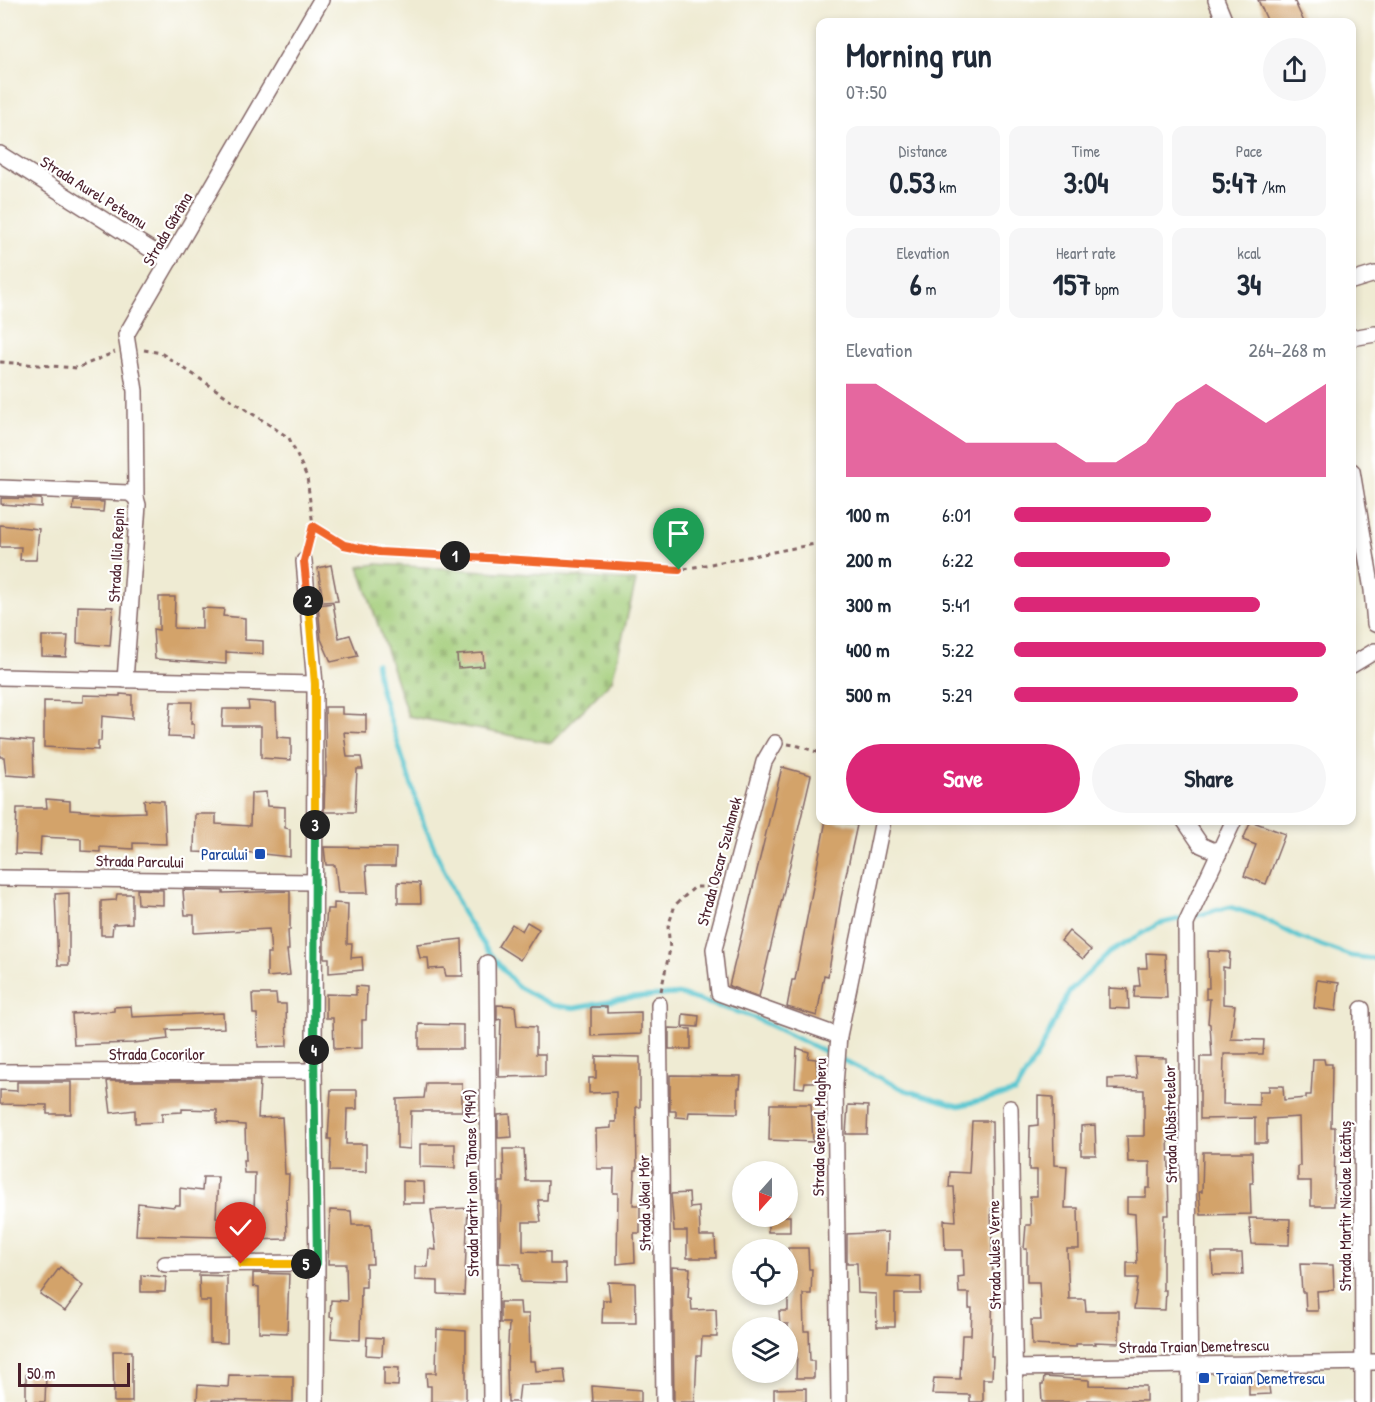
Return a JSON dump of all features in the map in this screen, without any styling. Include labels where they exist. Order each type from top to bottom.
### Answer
[{"type":"street","name":"Strada Gărâna","points":[[136,498],[135,391],[126,335],[321,0]]},
{"type":"street","points":[[1216,0],[1223,18]]},
{"type":"street","name":"Strada Aurel Peteanu","points":[[0,154],[169,261]]},
{"type":"street","points":[[1356,280],[1375,274]]},
{"type":"street","points":[[1356,337],[1375,334]]},
{"type":"street","name":"Strada Ilia Repin","points":[[0,488],[129,493],[136,498],[138,505],[125,680]]},
{"type":"street","points":[[1356,495],[1375,619]]},
{"type":"street","points":[[304,561],[315,684],[316,1402]]},
{"type":"street","points":[[1356,662],[1375,651]]},
{"type":"street","points":[[0,677],[315,684]]},
{"type":"street","name":"Strada Oscar Szuhanek","points":[[775,743],[764,762],[714,949],[719,993],[839,1036]]},
{"type":"street","name":"Strada General Magheru","points":[[839,1402],[835,1084],[839,1036],[882,825]]},
{"type":"street","points":[[1188,825],[1201,844],[1220,853]]},
{"type":"street","name":"Strada Albăstrelelor","points":[[1190,1402],[1186,924],[1232,825]]},
{"type":"street","name":"Strada Parcului","points":[[0,878],[315,882]]},
{"type":"street","name":"Strada Martir Ioan Tănase (1949)","points":[[487,963],[491,1402]]},
{"type":"street","name":"Strada Jókai Mór","points":[[659,1004],[664,1402]]},
{"type":"street","name":"Strada Martir Nicolae Lăcătuș","points":[[1362,1009],[1369,1361],[1363,1402]]},
{"type":"street","name":"Strada Cocorilor","points":[[0,1072],[314,1071]]},
{"type":"street","name":"Strada Jules Verne","points":[[1010,1108],[1015,1402]]},
{"type":"street","points":[[165,1264],[317,1263]]},
{"type":"street","name":"Strada Traian Demetrescu","points":[[1014,1368],[1369,1361]]},
{"type":"path","points":[[0,362],[77,368],[127,347],[161,353],[289,438],[307,477],[313,526],[304,561]]},
{"type":"path","points":[[313,526],[344,545],[379,552],[679,570],[816,544]]},
{"type":"path","points":[[775,743],[799,746],[816,752]]},
{"type":"path","points":[[659,1004],[670,949],[668,927],[675,904],[695,887],[730,887]]},
{"type":"green space","points":[[376,564],[636,581],[612,680],[551,743],[408,716],[359,567]]},
{"type":"building","points":[[1258,0],[1294,0],[1302,18],[1266,18]]},
{"type":"building","points":[[1,498],[41,499],[41,507],[1,504]]},
{"type":"building","points":[[74,501],[104,502],[103,512],[73,510]]},
{"type":"building","points":[[0,525],[39,529],[36,560],[20,560],[21,547],[0,547]]},
{"type":"building","points":[[331,565],[338,601],[323,602],[318,568]]},
{"type":"building","points":[[159,597],[175,597],[174,628],[202,629],[202,608],[224,609],[223,616],[245,618],[245,640],[263,641],[263,654],[226,652],[226,664],[155,659],[153,629],[159,630]]},
{"type":"building","points":[[333,603],[339,638],[350,635],[358,656],[331,662],[321,639],[318,605]]},
{"type":"building","points":[[78,606],[113,607],[110,646],[77,643]]},
{"type":"building","points":[[42,636],[68,636],[66,657],[42,656]]},
{"type":"building","points":[[483,653],[484,666],[458,668],[457,655]]},
{"type":"building","points":[[120,694],[132,695],[132,719],[102,716],[101,741],[98,741],[98,750],[44,747],[44,701],[83,702],[83,695],[120,696]]},
{"type":"building","points":[[248,701],[276,703],[277,737],[291,738],[291,760],[261,758],[261,726],[222,726],[223,709],[249,709]]},
{"type":"building","points":[[171,702],[192,702],[191,724],[194,724],[194,738],[168,737]]},
{"type":"building","points":[[325,707],[342,707],[342,714],[366,715],[366,733],[344,732],[347,757],[361,757],[363,769],[357,769],[355,812],[324,812]]},
{"type":"building","points":[[0,738],[33,741],[34,777],[6,775],[4,757],[0,757]]},
{"type":"building","points":[[782,767],[811,775],[759,997],[729,986]]},
{"type":"building","points":[[266,792],[267,806],[285,807],[285,828],[290,829],[290,857],[244,852],[244,854],[194,852],[195,814],[216,814],[216,824],[250,826],[251,793]]},
{"type":"building","points":[[46,799],[70,801],[70,810],[111,813],[145,812],[144,800],[164,801],[166,844],[133,843],[133,849],[100,847],[100,852],[81,851],[81,839],[41,837],[40,855],[15,854],[17,808],[47,808]]},
{"type":"building","points":[[825,825],[857,825],[841,898],[828,976],[824,975],[817,1016],[787,1007],[792,980],[795,980]]},
{"type":"building","points":[[1249,825],[1261,825],[1285,834],[1266,884],[1244,876],[1256,845],[1243,840]]},
{"type":"building","points":[[324,847],[396,848],[395,866],[366,866],[368,893],[338,893],[335,865],[326,865]]},
{"type":"building","points":[[398,882],[420,883],[421,903],[398,903]]},
{"type":"building","points":[[137,889],[163,890],[163,905],[138,904]]},
{"type":"building","points":[[183,890],[223,891],[223,893],[290,891],[289,950],[287,950],[290,975],[267,977],[267,953],[271,953],[269,929],[194,933],[194,915],[185,915]]},
{"type":"building","points":[[69,893],[69,965],[58,965],[55,894]]},
{"type":"building","points":[[117,894],[132,894],[132,923],[113,924],[112,935],[101,935],[101,901],[116,900]]},
{"type":"building","points":[[334,903],[348,904],[347,944],[352,944],[351,958],[362,957],[363,970],[329,973],[329,958],[324,958],[324,943],[327,909],[334,909]]},
{"type":"building","points":[[527,922],[539,929],[520,960],[498,946],[512,924],[522,931]]},
{"type":"building","points":[[1069,931],[1091,950],[1083,959],[1061,941]]},
{"type":"building","points":[[462,939],[463,976],[446,976],[444,968],[429,969],[428,958],[420,958],[417,944]]},
{"type":"building","points":[[1208,951],[1230,952],[1229,968],[1223,967],[1223,1004],[1235,1005],[1231,1039],[1264,1040],[1263,1054],[1224,1054],[1223,1104],[1259,1105],[1259,1091],[1269,1091],[1269,1086],[1283,1086],[1284,1100],[1306,1098],[1306,1095],[1311,1095],[1313,1059],[1324,1059],[1325,1064],[1332,1064],[1331,1127],[1335,1127],[1334,1206],[1311,1206],[1311,1181],[1298,1181],[1299,1117],[1267,1119],[1267,1143],[1255,1143],[1255,1118],[1200,1119],[1200,1057],[1212,1057],[1210,1024],[1208,1023],[1210,999],[1206,999],[1206,988],[1209,988]]},
{"type":"building","points":[[1146,953],[1165,954],[1167,998],[1134,997],[1135,986],[1140,986],[1138,968],[1147,968]]},
{"type":"building","points":[[1317,980],[1339,983],[1336,1011],[1314,1008]]},
{"type":"building","points":[[356,986],[367,987],[366,1020],[362,1020],[362,1048],[334,1049],[333,1018],[326,1018],[326,994],[356,995]]},
{"type":"building","points":[[1109,988],[1128,989],[1129,1009],[1109,1008]]},
{"type":"building","points":[[252,994],[276,994],[277,1004],[286,1004],[287,1046],[258,1047],[257,1014],[253,1014]]},
{"type":"building","points":[[497,1005],[515,1006],[517,1026],[536,1027],[536,1054],[545,1054],[545,1076],[499,1077],[501,1019],[497,1020]]},
{"type":"building","points":[[131,1006],[132,1017],[223,1013],[224,1028],[167,1030],[168,1039],[133,1043],[74,1045],[72,1014],[114,1011],[114,1007]]},
{"type":"building","points":[[591,1007],[607,1007],[607,1013],[641,1012],[641,1034],[591,1036]]},
{"type":"building","points":[[683,1014],[699,1016],[698,1027],[682,1026]]},
{"type":"building","points":[[419,1024],[463,1025],[463,1049],[419,1049]]},
{"type":"building","points":[[669,1028],[691,1029],[691,1049],[669,1049]]},
{"type":"building","points":[[797,1048],[809,1052],[808,1058],[816,1059],[818,1082],[805,1082],[804,1088],[795,1087]]},
{"type":"building","points":[[596,1056],[640,1057],[640,1107],[636,1107],[637,1170],[635,1170],[633,1205],[640,1205],[640,1233],[634,1233],[635,1262],[617,1264],[618,1193],[613,1193],[614,1169],[597,1169],[596,1129],[611,1128],[611,1122],[616,1122],[616,1092],[589,1093],[589,1078],[596,1078]]},
{"type":"building","points":[[1135,1057],[1166,1058],[1169,1215],[1164,1215],[1165,1310],[1134,1309],[1138,1278],[1127,1278],[1127,1263],[1137,1263],[1135,1214],[1127,1213],[1127,1197],[1146,1197],[1146,1188],[1150,1188],[1150,1162],[1128,1162],[1127,1136],[1144,1136],[1144,1090],[1108,1089],[1108,1079],[1137,1078]]},
{"type":"building","points":[[670,1075],[741,1076],[740,1088],[738,1088],[738,1113],[689,1112],[688,1118],[676,1117],[676,1111],[670,1111]]},
{"type":"building","points":[[107,1081],[260,1081],[258,1118],[282,1117],[285,1174],[289,1174],[288,1199],[286,1199],[287,1239],[246,1240],[245,1214],[254,1214],[255,1173],[244,1173],[245,1125],[217,1123],[217,1110],[182,1109],[182,1112],[162,1113],[162,1122],[135,1123],[135,1110],[111,1113]]},
{"type":"building","points":[[17,1082],[71,1082],[71,1114],[47,1114],[47,1105],[0,1104],[0,1090],[17,1091]]},
{"type":"building","points":[[426,1083],[462,1083],[462,1111],[411,1111],[410,1149],[397,1148],[397,1099],[424,1098]]},
{"type":"building","points":[[331,1090],[357,1090],[357,1109],[347,1109],[346,1144],[366,1144],[366,1172],[330,1171],[331,1139],[328,1139]]},
{"type":"building","points":[[1038,1096],[1053,1097],[1054,1165],[1067,1166],[1065,1208],[1078,1208],[1079,1249],[1067,1249],[1069,1299],[1085,1299],[1086,1311],[1119,1311],[1119,1343],[1095,1342],[1096,1344],[1076,1344],[1076,1347],[1032,1345],[1031,1320],[1041,1320],[1039,1282],[1027,1282],[1027,1249],[1024,1249],[1026,1225],[1031,1225],[1030,1196],[1037,1196],[1037,1170],[1029,1170],[1030,1126],[1038,1125]]},
{"type":"building","points":[[770,1104],[811,1104],[813,1142],[769,1140]]},
{"type":"building","points":[[848,1105],[868,1106],[867,1134],[846,1134]]},
{"type":"building","points":[[510,1114],[512,1137],[498,1138],[498,1115]]},
{"type":"building","points":[[972,1121],[992,1121],[991,1356],[993,1356],[992,1379],[983,1379],[983,1402],[970,1402],[970,1395],[932,1394],[934,1378],[960,1379],[962,1335],[971,1335],[972,1308],[969,1308],[969,1293],[959,1293],[958,1277],[964,1276],[963,1250],[945,1250],[944,1220],[956,1221],[954,1187],[949,1187],[950,1172],[969,1173]]},
{"type":"building","points":[[1095,1125],[1096,1155],[1081,1155],[1081,1126]]},
{"type":"building","points":[[420,1144],[455,1144],[455,1168],[420,1167]]},
{"type":"building","points":[[503,1149],[524,1149],[526,1181],[548,1181],[547,1200],[538,1200],[541,1222],[523,1222],[523,1251],[550,1252],[550,1264],[565,1264],[566,1283],[521,1282],[520,1264],[499,1263],[501,1202],[499,1202],[499,1182],[504,1182]]},
{"type":"building","points":[[1203,1152],[1252,1152],[1251,1214],[1201,1215],[1199,1192],[1202,1192]]},
{"type":"building","points":[[203,1177],[218,1177],[216,1217],[222,1219],[221,1237],[136,1235],[138,1203],[174,1207],[180,1205],[180,1188],[202,1191]]},
{"type":"building","points":[[403,1181],[424,1182],[425,1203],[403,1203]]},
{"type":"building","points":[[689,1193],[690,1208],[699,1207],[700,1236],[715,1236],[716,1258],[687,1258],[687,1231],[674,1231],[671,1194]]},
{"type":"building","points":[[468,1208],[464,1295],[438,1294],[438,1281],[415,1280],[415,1267],[428,1267],[429,1249],[436,1250],[431,1210]]},
{"type":"building","points":[[330,1210],[351,1211],[352,1225],[371,1225],[373,1264],[366,1264],[366,1287],[361,1287],[360,1340],[331,1338],[333,1317],[330,1317],[331,1300],[347,1301],[346,1264],[328,1264]]},
{"type":"building","points":[[1249,1218],[1290,1219],[1289,1245],[1252,1244]]},
{"type":"building","points":[[768,1227],[790,1227],[790,1232],[768,1232]]},
{"type":"building","points":[[888,1232],[887,1276],[921,1277],[921,1294],[895,1294],[895,1327],[877,1327],[876,1294],[858,1293],[857,1263],[847,1263],[847,1234]]},
{"type":"building","points":[[798,1248],[808,1248],[809,1269],[812,1269],[811,1294],[803,1294],[804,1331],[809,1331],[810,1361],[814,1361],[814,1378],[798,1378],[798,1317],[779,1317],[779,1311],[788,1311],[788,1305],[798,1305]]},
{"type":"building","points":[[1212,1253],[1242,1253],[1243,1275],[1213,1275]]},
{"type":"building","points":[[1300,1264],[1333,1265],[1334,1290],[1317,1291],[1318,1311],[1306,1311]]},
{"type":"building","points":[[60,1267],[83,1286],[65,1311],[40,1294]]},
{"type":"building","points":[[672,1267],[690,1268],[688,1298],[691,1298],[692,1310],[716,1309],[717,1337],[702,1337],[701,1355],[697,1355],[695,1402],[674,1402]]},
{"type":"building","points":[[253,1273],[289,1274],[287,1333],[259,1332],[259,1287],[253,1286]]},
{"type":"building","points":[[141,1275],[166,1277],[165,1292],[141,1292]]},
{"type":"building","points":[[199,1275],[227,1276],[227,1343],[210,1342],[210,1301],[200,1301]]},
{"type":"building","points":[[608,1282],[635,1283],[636,1323],[602,1323],[603,1300],[610,1300]]},
{"type":"building","points":[[500,1302],[520,1302],[521,1314],[529,1314],[530,1361],[535,1361],[536,1371],[564,1369],[566,1384],[520,1385],[518,1402],[508,1402],[509,1323],[500,1323]]},
{"type":"building","points":[[437,1329],[466,1331],[466,1402],[431,1402],[431,1386],[427,1386],[426,1373],[436,1373]]},
{"type":"building","points":[[367,1337],[383,1338],[382,1356],[366,1355]]},
{"type":"building","points":[[113,1351],[132,1351],[132,1402],[114,1402]]},
{"type":"building","points":[[384,1367],[399,1368],[398,1386],[384,1385]]},
{"type":"building","points":[[26,1375],[46,1376],[45,1402],[26,1402]]},
{"type":"building","points":[[229,1375],[293,1376],[293,1402],[212,1400],[212,1402],[197,1402],[198,1385],[228,1387]]},
{"type":"building","points":[[1044,1377],[1089,1380],[1089,1385],[1146,1386],[1146,1401],[1042,1402],[1041,1385],[1043,1385]]},
{"type":"building","points":[[1268,1380],[1270,1394],[1249,1395],[1249,1381]]},
{"type":"building","points":[[592,1386],[641,1390],[641,1402],[593,1402]]},
{"type":"building","points":[[806,1388],[806,1402],[774,1402],[774,1389]]},
{"type":"waterway","points":[[376,663],[380,688],[424,824],[462,912],[487,950],[518,987],[552,1005],[574,1008],[628,998],[678,994],[750,1016],[905,1090],[959,1106],[1015,1092],[1040,1051],[1069,992],[1109,953],[1158,924],[1183,918]]},
{"type":"waterway","points":[[1195,916],[1230,907],[1258,916],[1300,938],[1351,956],[1375,959]]},
{"type":"place","name":"Parcului","points":[[260,854]]},
{"type":"place","name":"Traian Demetrescu","points":[[1204,1378]]},
{"type":"route","points":[[241,1264],[317,1263],[314,1071],[315,684],[304,561],[313,526],[344,545],[379,552],[679,570]]}]
